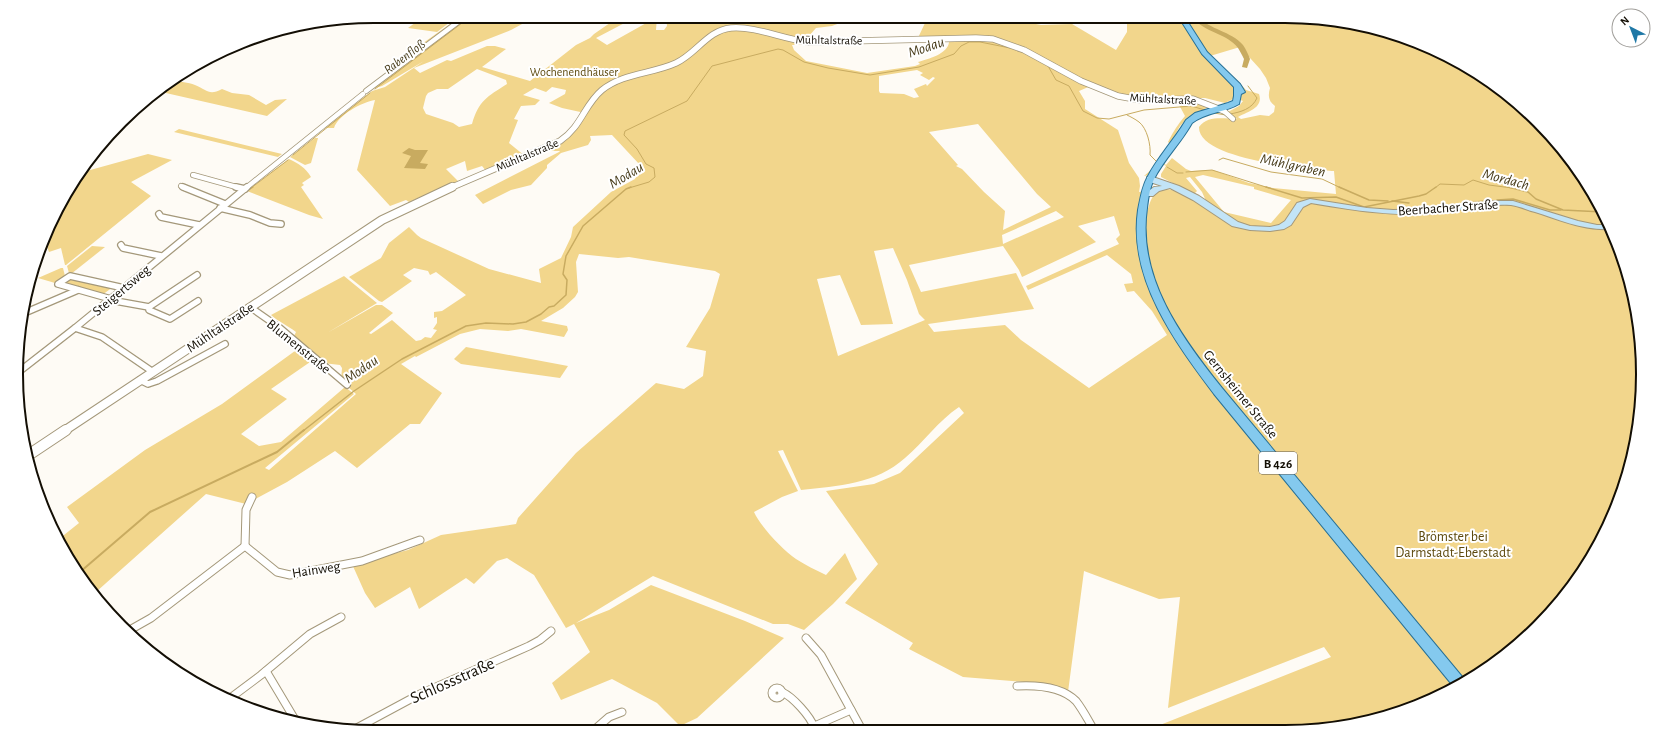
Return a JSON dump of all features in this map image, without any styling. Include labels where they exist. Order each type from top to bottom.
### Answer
[{"type":"main road","name":"B 426","points":[[1168,157],[1188,134],[1193,123],[1201,118],[1236,106],[1240,100],[1241,93],[1237,86],[1204,53],[1185,23]]},
{"type":"main road","name":"B 426","points":[[1168,157],[1190,121],[1196,116],[1221,112]]},
{"type":"main road","name":"Gernsheimer Straße","points":[[1168,157],[1145,196],[1141,230],[1144,259],[1162,310],[1190,355],[1456,680]]},
{"type":"main road","name":"Gernsheimer Straße","points":[[1143,211],[1150,194],[1153,181]]},
{"type":"main road","name":"Beerbacher Straße","points":[[1153,181],[1184,192]]},
{"type":"main road","name":"Beerbacher Straße","points":[[1153,181],[1184,192],[1234,224],[1259,228],[1270,229],[1281,227],[1288,222],[1300,205],[1310,201],[1367,210],[1393,212],[1435,211],[1491,203],[1513,203],[1577,223],[1603,227]]},
{"type":"main road","points":[[1150,194],[1157,189],[1167,187]]},
{"type":"street","name":"Steigertsweg","points":[[23,368],[124,288],[198,225],[364,93],[457,23]]},
{"type":"street","name":"Mühltalstraße","points":[[32,452],[151,371],[382,220],[415,203],[439,195],[466,183],[468,180],[564,139],[575,129],[596,96],[606,87],[619,81],[676,64],[686,58],[713,34],[725,29],[744,29],[809,42],[976,38],[995,39],[1017,46],[1048,61],[1084,83],[1118,95],[1141,100],[1194,100],[1207,103],[1221,112]]},
{"type":"street","points":[[193,175],[245,189]]},
{"type":"street","points":[[181,186],[222,206],[270,223],[281,224]]},
{"type":"street","points":[[159,214],[161,217],[198,225]]},
{"type":"street","points":[[120,245],[123,248],[161,256]]},
{"type":"street","points":[[148,307],[197,275]]},
{"type":"street","points":[[124,288],[68,276],[58,284],[110,299],[148,307],[149,310],[170,319],[198,301]]},
{"type":"street","points":[[29,311],[78,290]]},
{"type":"street","name":"Blumenstraße","points":[[250,307],[280,328],[347,386]]},
{"type":"street","points":[[75,328],[102,337],[151,371]]},
{"type":"street","points":[[140,380],[148,384],[157,381],[225,344]]},
{"type":"street","points":[[133,628],[151,618],[244,546],[246,510],[252,497]]},
{"type":"street","name":"Hainweg","points":[[244,546],[277,572],[290,575],[306,573],[362,560],[420,540]]},
{"type":"street","points":[[233,695],[266,671],[304,638],[327,622],[341,617]]},
{"type":"street","name":"Schlossstraße","points":[[362,724],[389,709],[420,694],[529,646],[540,640],[551,631]]},
{"type":"street","points":[[806,638],[821,655],[859,725]]},
{"type":"street","points":[[266,671],[292,715]]},
{"type":"street","points":[[1017,686],[1028,686],[1066,694],[1076,703],[1091,725]]},
{"type":"street","points":[[782,692],[789,695],[812,721],[813,725]]},
{"type":"street","points":[[818,725],[850,710]]},
{"type":"street","points":[[600,725],[609,717],[622,712]]},
{"type":"green space","points":[[415,23],[449,23],[437,32],[408,28]]},
{"type":"green space","points":[[451,23],[524,23],[511,30],[414,68],[420,73],[447,60],[451,61],[487,46],[495,46],[506,49],[482,67],[530,81],[576,45],[590,38],[610,23],[625,23],[596,38],[607,45],[646,23],[657,23],[656,30],[664,30],[667,26],[667,23],[840,23],[832,26],[816,28],[808,37],[844,42],[846,44],[792,45],[794,50],[806,61],[867,73],[915,66],[920,64],[918,62],[937,55],[945,50],[949,42],[898,42],[917,40],[925,23],[1031,23],[1041,25],[1072,24],[1116,50],[1127,32],[1127,23],[1308,24],[1353,30],[1398,42],[1440,59],[1460,70],[1480,82],[1516,110],[1549,143],[1563,160],[1577,179],[1600,219],[1624,283],[1633,328],[1635,351],[1636,374],[1633,420],[1624,465],[1617,487],[1600,529],[1589,550],[1577,569],[1549,605],[1516,638],[1499,652],[1480,666],[1440,689],[1376,713],[1331,722],[1285,725],[1160,725],[1331,657],[1324,647],[1168,708],[1180,597],[1159,599],[1084,571],[1068,692],[1024,682],[963,677],[909,649],[913,643],[845,603],[878,564],[826,491],[874,484],[900,473],[964,413],[959,407],[944,419],[912,452],[894,467],[856,482],[801,490],[783,450],[778,451],[798,491],[782,497],[754,512],[757,518],[778,544],[790,555],[826,575],[845,553],[857,579],[833,604],[804,630],[788,624],[773,624],[653,576],[576,623],[609,610],[651,585],[745,621],[784,638],[697,718],[679,725],[657,703],[612,679],[561,700],[552,683],[590,652],[574,624],[566,628],[534,575],[507,558],[497,561],[474,584],[466,578],[419,609],[410,587],[375,608],[365,593],[352,564],[408,550],[441,535],[516,524],[518,518],[576,453],[656,383],[684,389],[703,376],[706,351],[686,347],[710,308],[720,274],[715,271],[629,257],[618,258],[579,254],[576,262],[578,292],[575,297],[563,308],[541,321],[567,326],[568,330],[564,337],[521,329],[508,331],[480,329],[460,334],[416,357],[415,356],[401,364],[442,393],[420,424],[410,424],[357,468],[335,451],[287,482],[246,504],[206,494],[98,590],[82,569],[63,536],[79,523],[67,507],[145,450],[222,404],[299,348],[313,360],[271,389],[287,399],[241,434],[259,446],[281,442],[345,387],[354,394],[265,468],[269,470],[356,394],[341,381],[342,368],[340,365],[323,363],[294,336],[296,332],[271,315],[344,276],[377,303],[327,333],[376,305],[382,305],[393,313],[369,333],[371,334],[392,320],[416,341],[425,337],[431,338],[437,330],[433,329],[437,323],[437,317],[434,318],[434,312],[442,311],[466,295],[436,272],[430,275],[428,271],[414,268],[403,275],[412,281],[382,302],[349,277],[381,258],[389,243],[409,227],[421,238],[489,269],[541,283],[539,269],[561,258],[571,237],[573,227],[611,192],[635,179],[640,165],[612,135],[590,136],[591,140],[588,145],[561,153],[547,165],[547,168],[531,185],[511,190],[483,204],[475,195],[559,152],[560,151],[546,151],[543,149],[560,141],[585,113],[562,108],[549,103],[565,94],[566,90],[552,87],[546,92],[535,88],[523,95],[540,100],[535,105],[521,106],[514,119],[518,120],[509,143],[525,156],[487,172],[482,166],[467,171],[465,161],[446,169],[458,181],[409,202],[406,200],[390,206],[357,170],[375,100],[364,103],[345,114],[336,123],[334,128],[325,128],[372,91],[385,87],[424,61],[382,86],[369,90],[415,53],[419,46]],"holes":[[[1240,47],[1266,78],[1270,88],[1270,100],[1275,106],[1274,112],[1269,116],[1260,115],[1241,119],[1238,117],[1257,106],[1260,99],[1259,94],[1246,90],[1235,78],[1221,69],[1210,56]],[[477,69],[506,80],[507,84],[494,92],[481,104],[472,124],[459,127],[453,123],[426,114],[423,108],[428,93],[437,89],[448,89]],[[917,70],[923,73],[920,75],[929,80],[933,77],[935,78],[927,86],[926,84],[914,89],[919,97],[914,98],[904,94],[880,93],[879,76]],[[1093,85],[1126,96],[1148,98],[1205,98],[1225,103],[1235,98],[1243,101],[1239,106],[1228,112],[1237,119],[1216,118],[1203,123],[1199,127],[1204,138],[1216,148],[1257,161],[1334,171],[1336,194],[1273,188],[1249,183],[1213,170],[1191,171],[1172,158],[1166,165],[1161,161],[1144,176],[1150,175],[1160,162],[1166,166],[1161,174],[1161,177],[1194,194],[1197,191],[1186,178],[1190,177],[1202,192],[1206,201],[1223,217],[1220,218],[1216,216],[1216,214],[1187,196],[1178,192],[1163,189],[1155,194],[1147,212],[1139,211],[1144,191],[1139,192],[1139,178],[1129,163],[1118,130],[1085,109],[1085,101],[1079,91]],[[978,124],[1037,194],[1051,207],[1003,230],[1005,211],[962,169],[956,166],[958,165],[929,132]],[[1203,175],[1254,187],[1254,189],[1291,200],[1271,223],[1224,212],[1195,177]],[[1056,211],[1064,217],[1003,244],[1002,235]],[[1114,216],[1120,235],[1116,239],[1119,244],[1026,286],[1028,290],[1107,255],[1131,274],[1133,283],[1124,284],[1127,292],[1134,291],[1152,311],[1167,335],[1089,388],[1021,340],[1005,325],[934,332],[928,324],[1034,309],[1016,273],[921,292],[909,265],[1003,246],[1022,277],[1096,242],[1078,226]],[[893,248],[907,280],[919,314],[925,320],[838,356],[817,279],[840,275],[861,325],[893,324],[874,251]]]},
{"type":"green space","points":[[180,81],[192,84],[211,92],[222,89],[232,93],[249,95],[266,105],[275,100],[287,99],[267,116],[164,93]]},
{"type":"green space","points":[[1192,101],[1208,107],[1188,118],[1180,126],[1170,144],[1168,142],[1170,138],[1185,116],[1178,103]]},
{"type":"green space","points":[[179,129],[282,154],[278,157],[174,132]]},
{"type":"green space","points":[[315,138],[318,138],[311,163],[305,165],[290,157]]},
{"type":"green space","points":[[148,154],[172,160],[131,182],[151,196],[65,265],[61,248],[49,252],[47,247],[70,198],[88,171]]},
{"type":"green space","points":[[289,159],[302,166],[311,177],[302,183],[304,185],[301,187],[323,219],[247,191]]},
{"type":"green space","points":[[92,246],[105,247],[71,274],[69,273],[67,266]]},
{"type":"green space","points":[[63,268],[65,276],[55,283],[38,278]]},
{"type":"green space","points":[[70,278],[113,287],[102,295],[62,284]]},
{"type":"green space","points":[[466,347],[568,366],[560,378],[461,364],[454,359]]},
{"type":"shaded area","points":[[409,148],[415,150],[428,150],[420,163],[428,164],[425,169],[404,168],[411,156],[402,153]]},
{"type":"waterway","name":"Rabenfloß","points":[[375,89],[462,23]]},
{"type":"waterway","name":"Modau","points":[[1200,23],[1211,30],[1236,42],[1241,47],[1247,59],[1245,67]]},
{"type":"waterway","name":"Modau","points":[[629,188],[649,182],[655,177],[654,168],[646,164],[637,149],[624,135],[625,131],[687,101],[712,66],[778,49],[783,50],[804,62],[828,68],[870,75],[919,67],[954,54],[961,46],[969,42],[980,42],[1010,48]]},
{"type":"waterway","name":"Modau","points":[[1048,66],[1056,80],[1069,86],[1083,111],[1097,118],[1109,119],[1144,110],[1191,106],[1205,110]]},
{"type":"waterway","name":"Modau","points":[[1230,114],[1246,109],[1255,102],[1257,98],[1248,86]]},
{"type":"waterway","name":"Rabenfloß","points":[[293,155],[370,93]]},
{"type":"waterway","name":"Modau","points":[[1214,113],[1226,115]]},
{"type":"waterway","name":"Mordach","points":[[1127,115],[1139,122],[1144,128],[1150,146],[1150,155],[1157,162]]},
{"type":"waterway","name":"Mühlgraben","points":[[1219,160],[1223,158],[1271,172],[1322,179],[1341,188]]},
{"type":"waterway","name":"Rabenfloß","points":[[251,188],[288,160]]},
{"type":"waterway","name":"Mordach","points":[[1167,167],[1177,173],[1183,173]]},
{"type":"waterway","points":[[1186,172],[1212,170],[1269,188]]},
{"type":"waterway","name":"Mordach","points":[[1435,188],[1440,184],[1464,185],[1473,180],[1489,185],[1512,188]]},
{"type":"waterway","name":"Rabenfloß","points":[[247,191],[253,187]]},
{"type":"waterway","name":"Modau","points":[[303,431],[354,391],[402,359],[466,326],[486,323],[513,324],[526,322],[541,314],[549,307],[554,306],[566,295],[567,280],[563,274],[566,256],[583,226],[626,189],[631,187]]},
{"type":"waterway","points":[[1266,187],[1302,198],[1336,197],[1364,207],[1393,201]]},
{"type":"waterway","name":"Mühlgraben","points":[[1339,187],[1369,200],[1388,201]]},
{"type":"waterway","name":"Mordach","points":[[1393,201],[1426,194],[1436,187]]},
{"type":"waterway","name":"Mordach","points":[[1508,187],[1512,188]]},
{"type":"waterway","name":"Mordach","points":[[1512,188],[1528,192],[1536,199],[1563,210],[1596,212]]},
{"type":"waterway","name":"Mühlgraben","points":[[1497,200],[1513,199],[1550,210],[1561,210]]},
{"type":"waterway","name":"Mühlgraben","points":[[1393,201],[1409,203]]},
{"type":"waterway","name":"Mühlgraben","points":[[1466,203],[1485,201]]},
{"type":"waterway","name":"Modau","points":[[83,570],[150,512],[277,452],[304,430]]},
{"type":"park label","name":"Wochenendhäuser","points":[[574,72]]},
{"type":"park label","name":"Brömster bei Darmstadt-Eberstadt","points":[[1453,544]]}]
